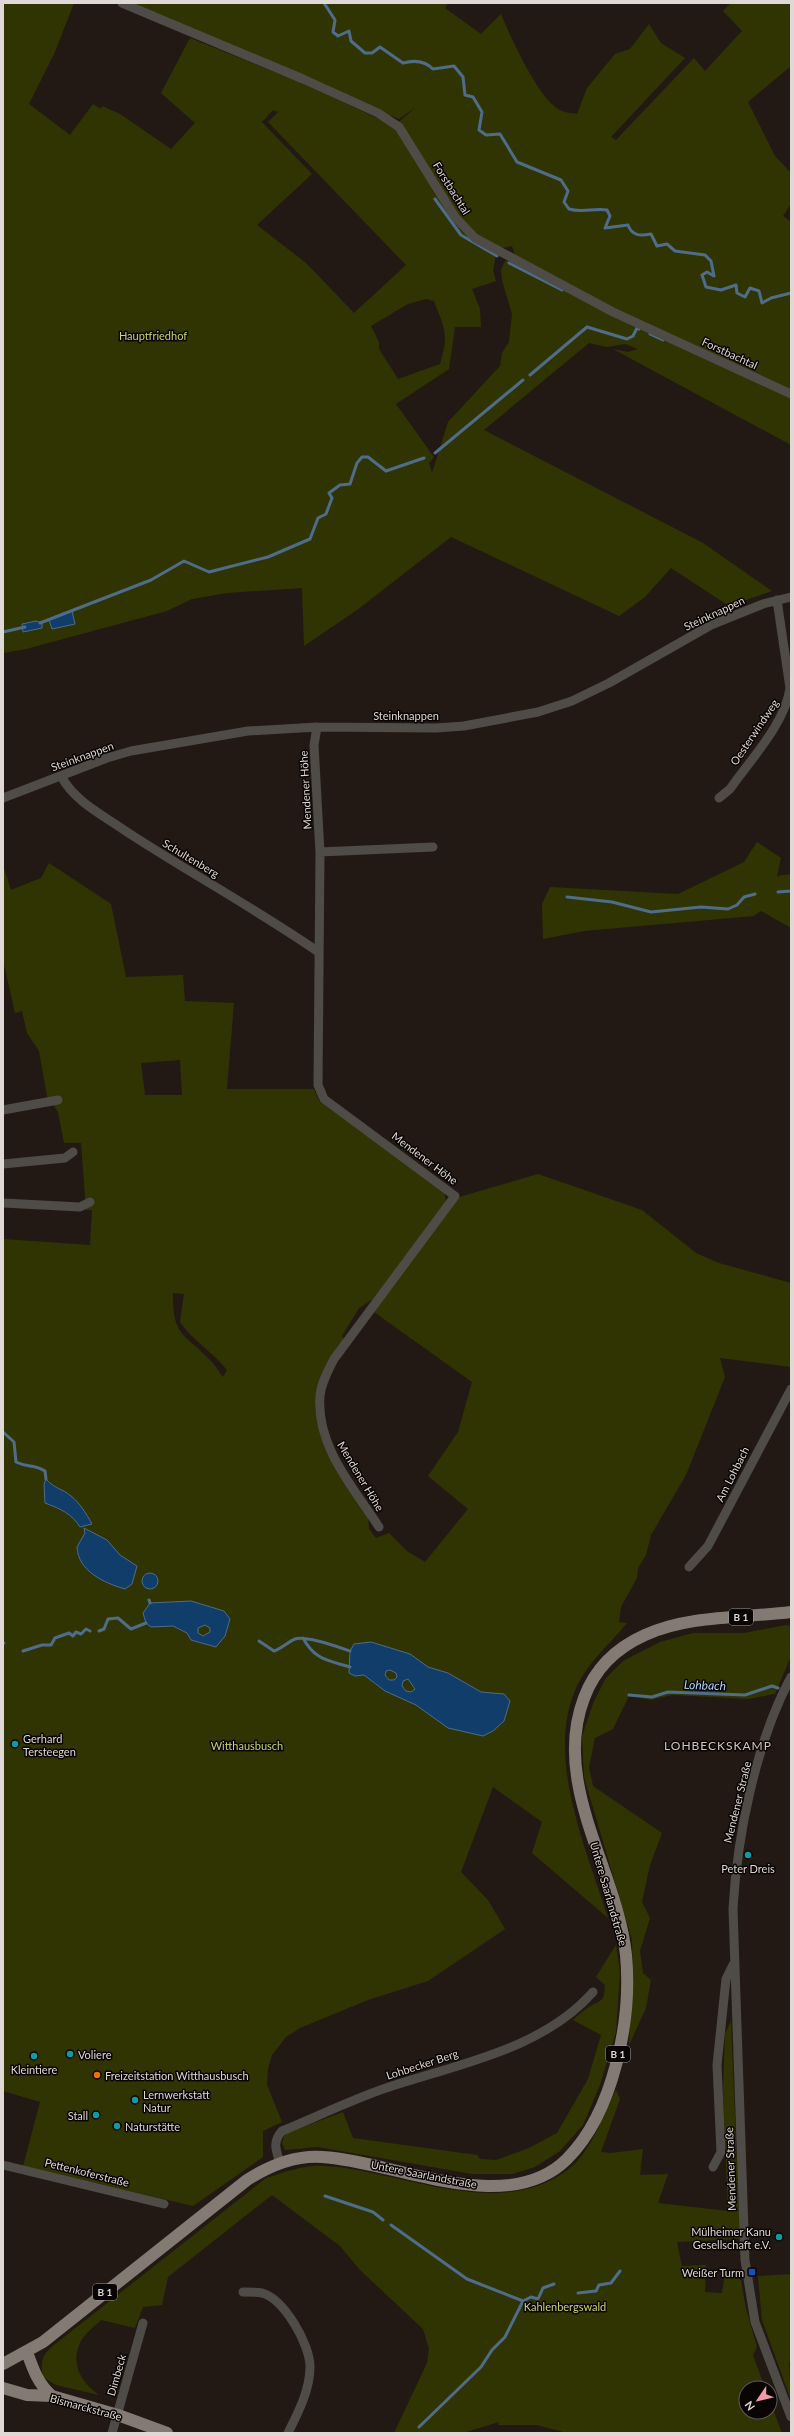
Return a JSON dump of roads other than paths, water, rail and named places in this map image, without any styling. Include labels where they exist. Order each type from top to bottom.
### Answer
[{"type":"main road","name":"Untere Saarlandstraße","points":[[3,2364],[43,2342],[247,2180],[280,2163],[320,2156],[372,2164],[459,2183],[489,2186],[517,2184],[542,2176],[564,2162],[579,2146],[599,2110],[611,2081],[620,2047],[627,1992],[626,1954],[617,1916],[583,1806],[577,1779],[574,1734],[579,1711],[588,1688],[599,1669],[611,1656],[628,1644],[647,1634],[691,1623],[791,1612]]},
{"type":"main road","points":[[27,2352],[42,2388],[52,2396]]},
{"type":"main road","name":"Bismarckstraße","points":[[3,2388],[27,2395],[52,2396],[118,2415],[167,2433]]},
{"type":"street","name":"Forstbachtal","points":[[122,3],[303,79],[386,118],[399,127],[455,217],[475,238],[620,315],[791,394]]},
{"type":"street","name":"Steinknappen","points":[[3,798],[131,751],[248,731],[317,727],[436,728],[464,726],[538,712],[572,701],[609,683],[710,625],[777,600],[791,597]]},
{"type":"street","name":"Oesterwindweg","points":[[719,798],[730,788],[782,716],[788,703],[790,688],[777,600]]},
{"type":"street","name":"Mendener Höhe","points":[[317,727],[314,745],[320,852],[317,951],[318,1085],[324,1099],[455,1196],[334,1359],[324,1379],[320,1395],[320,1422],[325,1438],[341,1468],[379,1527]]},
{"type":"street","name":"Schultenberg","points":[[61,776],[76,797],[161,854],[281,926],[317,951]]},
{"type":"street","points":[[320,852],[433,847]]},
{"type":"street","points":[[3,1110],[58,1100]]},
{"type":"street","points":[[3,1164],[65,1158],[73,1152]]},
{"type":"street","points":[[3,1203],[80,1207],[90,1202]]},
{"type":"street","name":"Am Lohbach","points":[[689,1566],[708,1546],[791,1389]]},
{"type":"street","name":"Mendener Straße","points":[[791,1677],[780,1700],[770,1728],[741,1829],[735,1868],[734,1962],[746,2273],[755,2322],[791,2417]]},
{"type":"street","name":"Mendener Straße","points":[[712,2167],[721,2152],[717,2065],[726,1980],[734,1962]]},
{"type":"street","name":"Lohbecker Berg","points":[[280,2163],[275,2144],[276,2138],[282,2131],[384,2089],[504,2049],[538,2035],[578,2010],[593,1992]]},
{"type":"street","name":"Pettenkoferstraße","points":[[3,2165],[164,2204]]},
{"type":"street","points":[[243,2292],[263,2293],[278,2304],[293,2320],[304,2341],[310,2366],[307,2386],[301,2407],[288,2433]]},
{"type":"street","name":"Dimbeck","points":[[112,2433],[143,2323]]},
{"type":"water","points":[[72,611],[75,624],[52,629],[49,620]]},
{"type":"water","points":[[36,621],[42,623],[42,628],[23,632],[22,624]]},
{"type":"water","points":[[46,1479],[54,1486],[75,1499],[92,1524],[80,1527],[77,1522],[66,1512],[45,1503],[44,1484]]},
{"type":"water","points":[[84,1528],[107,1540],[120,1555],[137,1566],[132,1584],[125,1589],[101,1579],[87,1569],[78,1555],[77,1547],[85,1533]]},
{"type":"water","points":[[150,1573],[156,1575],[158,1581],[156,1587],[150,1589],[144,1587],[142,1581],[144,1575]]},
{"type":"water","points":[[191,1601],[224,1611],[230,1619],[225,1636],[216,1647],[191,1640],[187,1633],[173,1626],[151,1627],[146,1623],[143,1613],[150,1603]],"holes":[[[205,1625],[210,1628],[210,1632],[203,1636],[198,1633],[198,1628]]]},
{"type":"water","points":[[371,1642],[410,1654],[428,1667],[448,1673],[481,1692],[504,1694],[510,1701],[504,1721],[493,1731],[483,1736],[448,1728],[416,1705],[385,1691],[364,1675],[355,1676],[349,1673],[350,1651],[354,1644]],"holes":[[[390,1670],[396,1673],[397,1677],[394,1680],[389,1680],[385,1675],[386,1671]],[[408,1679],[415,1689],[411,1692],[406,1691],[402,1686],[403,1681]]]},
{"type":"waterway","points":[[324,3],[335,20],[333,32],[338,36],[349,31],[351,41],[365,53],[372,53],[380,47],[403,63],[411,61],[422,62],[433,69],[454,66],[463,77],[465,95],[473,97],[482,112],[479,130],[486,135],[500,134],[517,162],[561,180],[568,191],[564,202],[569,209],[579,211],[607,210],[610,216],[605,228],[628,225],[634,233],[643,235],[651,234],[657,246],[667,244],[675,251],[705,255],[711,261],[714,276],[707,272],[702,275],[706,287],[721,290],[736,285],[737,293],[745,297],[750,288],[759,291],[762,303],[771,298],[791,293]]},
{"type":"waterway","points":[[435,199],[461,235],[497,256]]},
{"type":"waterway","points":[[509,263],[562,290]]},
{"type":"waterway","points":[[530,375],[587,327],[627,339],[633,336],[637,328],[639,329]]},
{"type":"waterway","points":[[650,334],[663,340]]},
{"type":"waterway","points":[[435,453],[523,380]]},
{"type":"waterway","points":[[40,623],[151,580],[184,561],[209,572],[268,557],[310,539],[318,518],[326,514],[332,498],[329,493],[340,485],[350,484],[357,463],[362,457],[368,457],[386,471],[424,458]]},
{"type":"waterway","points":[[3,632],[25,627]]},
{"type":"waterway","points":[[778,892],[791,891]]},
{"type":"waterway","points":[[567,897],[612,902],[651,912],[701,907],[728,909],[737,905],[744,897],[755,894]]},
{"type":"waterway","points":[[3,1432],[14,1442],[16,1462],[38,1467],[45,1471],[46,1479]]},
{"type":"waterway","points":[[99,1631],[104,1629],[108,1619],[118,1618],[131,1629],[146,1623]]},
{"type":"waterway","points":[[23,1651],[42,1645],[51,1645],[55,1638],[69,1633],[73,1636],[76,1632],[81,1634],[86,1629],[90,1631]]},
{"type":"waterway","points":[[259,1641],[274,1651],[292,1640],[300,1638],[322,1642],[350,1651]]},
{"type":"waterway","points":[[303,1638],[312,1651],[317,1655],[328,1661],[350,1667]]},
{"type":"waterway","name":"Lohbach","points":[[629,1695],[652,1697],[668,1692],[745,1695],[772,1686],[778,1688]]},
{"type":"waterway","points":[[325,2196],[373,2212],[383,2220]]},
{"type":"waterway","points":[[391,2225],[467,2279],[523,2301]]},
{"type":"waterway","points":[[578,2293],[596,2291],[599,2285],[611,2283],[620,2271]]},
{"type":"waterway","points":[[419,2427],[481,2367],[492,2350],[505,2337],[523,2301],[531,2297],[538,2299],[543,2288],[554,2284]]},
{"type":"place","name":"Gerhard Tersteegen","points":[[15,1744]]},
{"type":"place","name":"Peter Dreis","points":[[748,1855]]},
{"type":"place","name":"Voliere","points":[[70,2054]]},
{"type":"place","name":"Kleintiere","points":[[34,2056]]},
{"type":"place","name":"Freizeitstation Witthausbusch","points":[[97,2075]]},
{"type":"place","name":"Lernwerkstatt Natur","points":[[135,2100]]},
{"type":"place","name":"Stall","points":[[96,2115]]},
{"type":"place","name":"Naturstätte","points":[[117,2126]]},
{"type":"place","name":"Mülheimer Kanu Gesellschaft e.V.","points":[[779,2237]]},
{"type":"place","name":"Weißer Turm","points":[[752,2272]]},
{"type":"district","name":"LOHBECKSKAMP","points":[[718,1745]]},
{"type":"park label","name":"Hauptfriedhof","points":[[153,335]]},
{"type":"park label","name":"Witthausbusch","points":[[247,1745]]},
{"type":"park label","name":"Kahlenbergswald","points":[[565,2306]]}]
